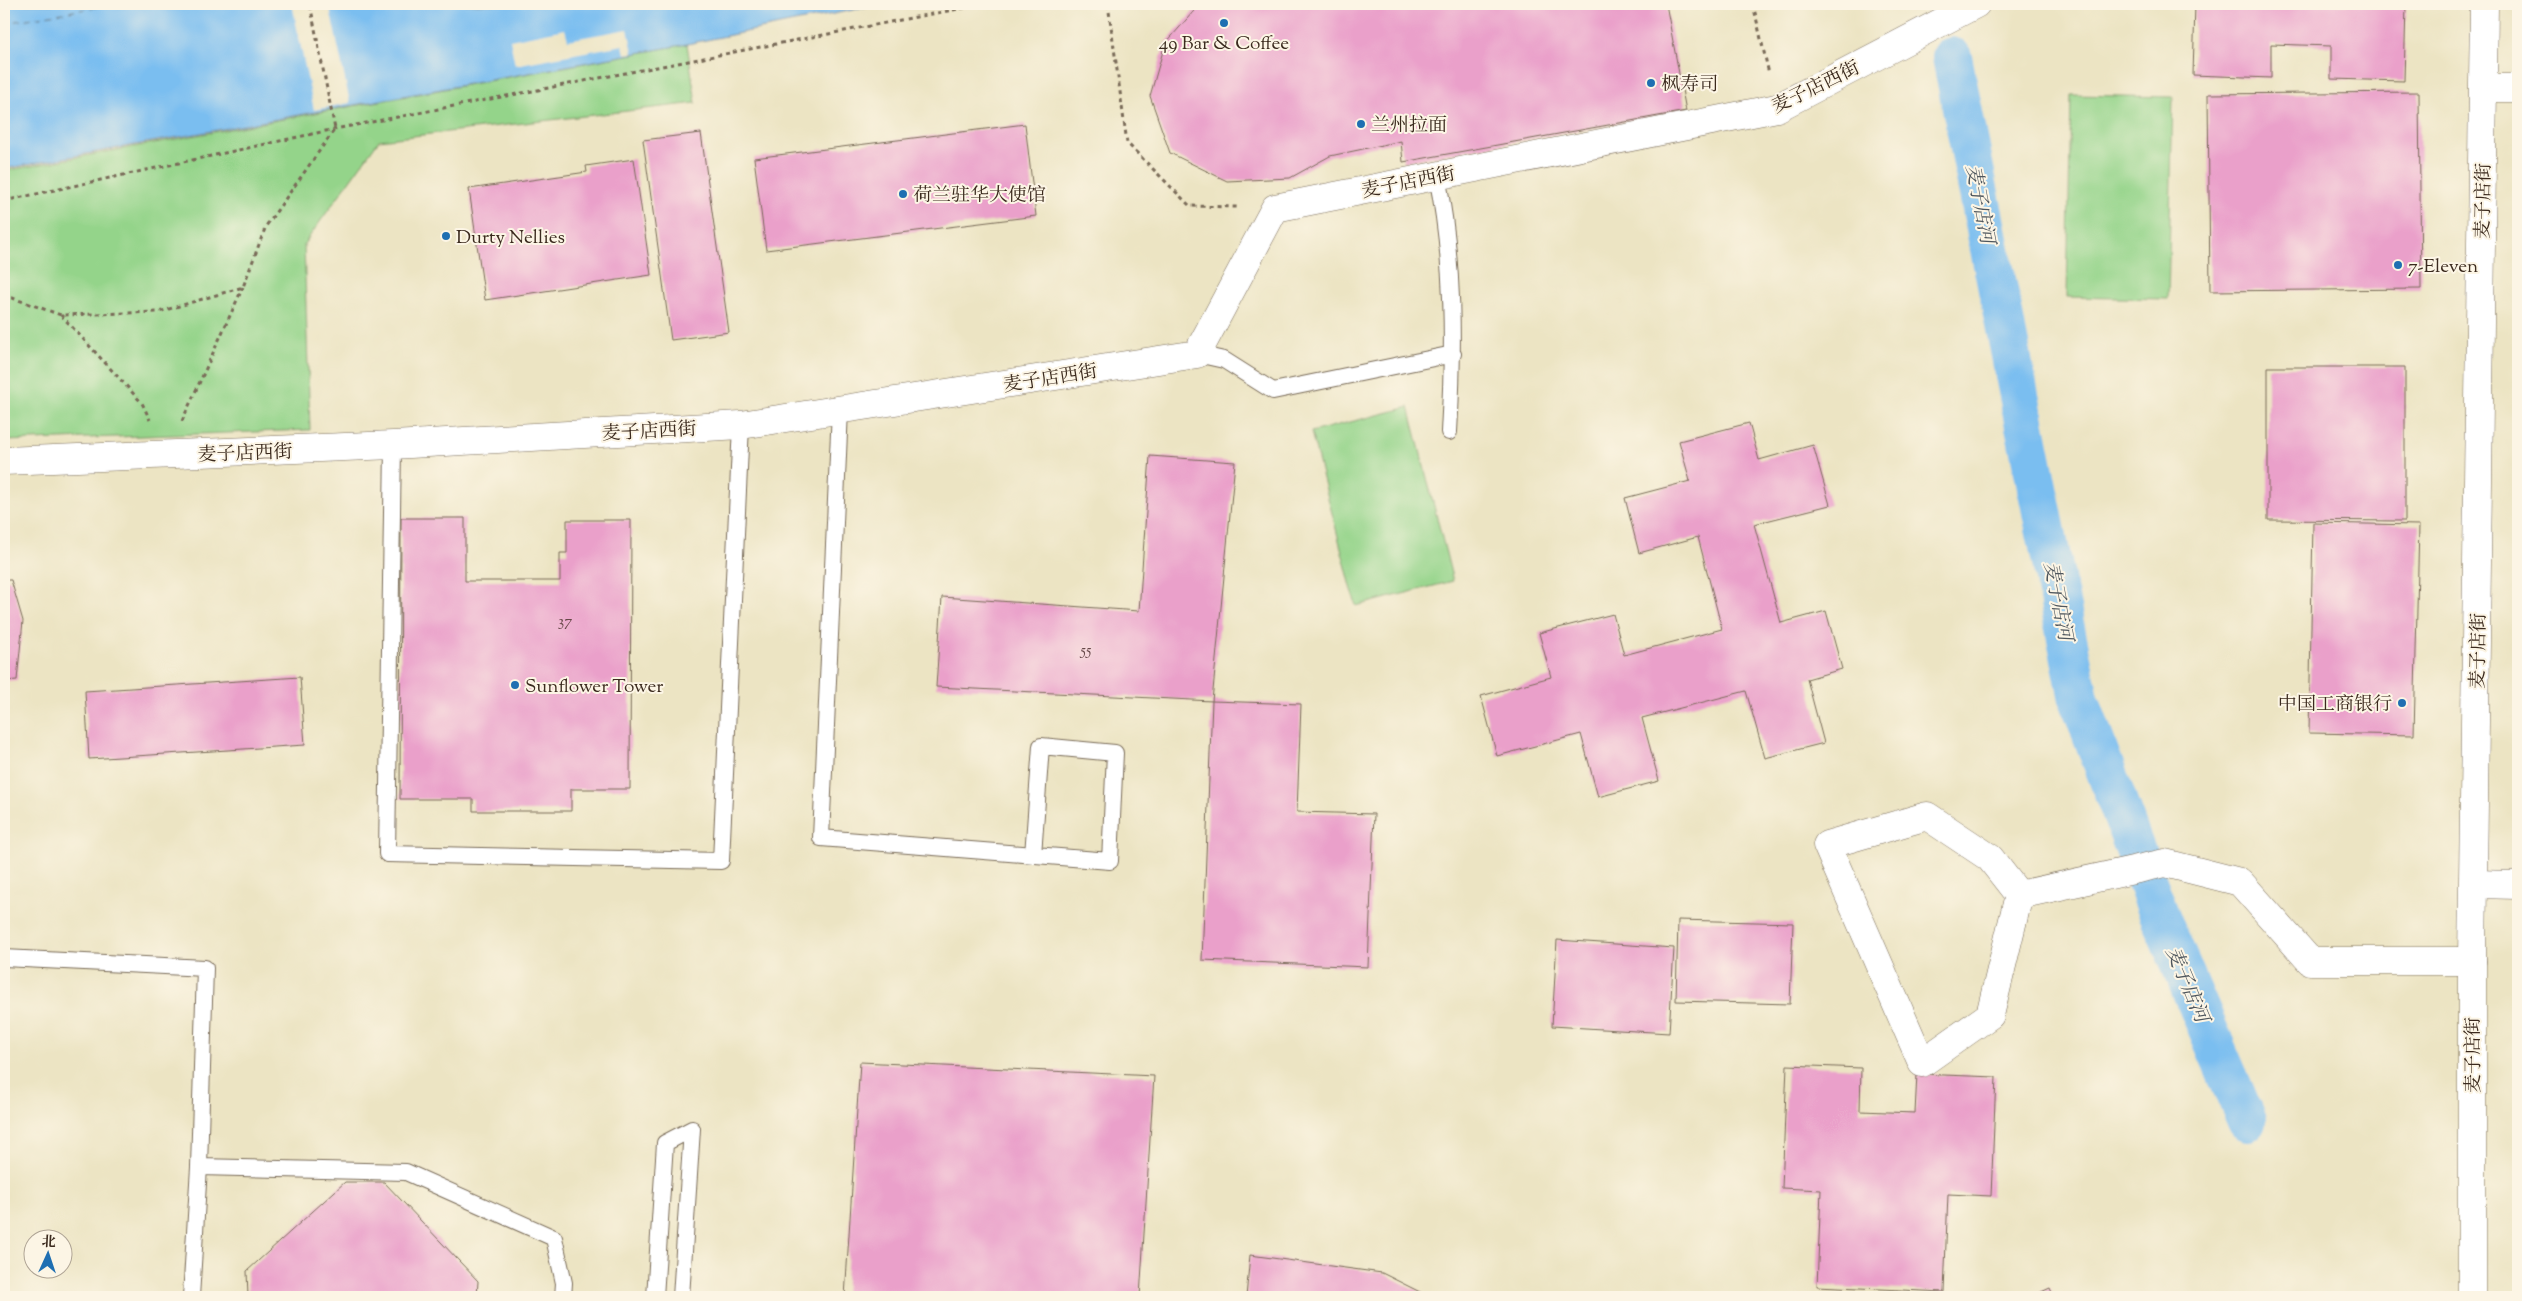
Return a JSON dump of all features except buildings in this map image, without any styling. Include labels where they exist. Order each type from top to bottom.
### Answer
[{"type":"street","name":"麦子店西街","points":[[1275,208],[1777,108],[1976,4]]},
{"type":"street","name":"麦子店街","points":[[2472,1297],[2472,961],[2484,4]]},
{"type":"street","points":[[2484,88],[2518,88]]},
{"type":"street","points":[[1197,354],[1275,208]]},
{"type":"street","name":"麦子店西街","points":[[4,461],[393,446],[741,425],[1197,354]]},
{"type":"street","points":[[1927,816],[1990,858],[2019,895],[1990,1015],[1922,1063],[1827,845],[1927,816]]},
{"type":"street","points":[[2019,895],[2165,863],[2240,882],[2310,961],[2472,961]]},
{"type":"street","points":[[2474,884],[2518,885]]},
{"type":"lane","points":[[1437,176],[1447,223],[1453,354],[1449,432]]},
{"type":"lane","points":[[1197,354],[1224,360],[1274,391],[1453,354]]},
{"type":"lane","points":[[840,410],[821,838],[1033,855],[1110,861],[1115,753],[1041,746],[1033,855]]},
{"type":"lane","points":[[393,446],[387,854],[721,861],[741,425]]},
{"type":"lane","points":[[4,958],[205,968],[200,1167],[191,1297]]},
{"type":"lane","points":[[655,1297],[665,1143],[692,1130],[681,1297]]},
{"type":"lane","points":[[200,1167],[406,1172],[554,1238],[564,1283],[563,1297]]},
{"type":"path","points":[[167,455],[243,287],[266,226],[335,129],[310,4]]},
{"type":"path","points":[[4,201],[335,129],[984,4]]},
{"type":"path","points":[[1108,4],[1127,143],[1190,206],[1275,208]]},
{"type":"path","points":[[1753,4],[1777,108]]},
{"type":"path","points":[[4,295],[61,315],[160,312],[243,287]]},
{"type":"path","points":[[61,315],[142,403],[167,455]]},
{"type":"green space","points":[[687,44],[696,103],[379,140],[304,244],[310,430],[4,441],[4,171]]},
{"type":"green space","points":[[2071,95],[2173,97],[2168,299],[2067,297]]},
{"type":"green space","points":[[1409,407],[1453,581],[1356,606],[1311,432]]},
{"type":"water","points":[[4,4],[882,4],[687,44],[4,169]]},
{"type":"pier","points":[[292,4],[329,4],[350,103],[314,110]]},
{"type":"pier","points":[[565,29],[568,40],[628,29],[633,53],[625,54],[623,45],[515,65],[510,40]]},
{"type":"waterway","name":"麦子店河","points":[[1952,57],[2079,699],[2159,914],[2247,1121]]},
{"type":"ferry route","points":[[4,23],[115,4]]},
{"type":"place","name":"49 Bar & Coffee","points":[[1224,23]]},
{"type":"place","name":"枫寿司","points":[[1651,83]]},
{"type":"place","name":"兰州拉面","points":[[1361,124]]},
{"type":"place","name":"荷兰驻华大使馆","points":[[903,194]]},
{"type":"place","name":"Durty Nellies","points":[[446,236]]},
{"type":"place","name":"7-Eleven","points":[[2398,265]]},
{"type":"place","name":"Sunflower Tower","points":[[515,685]]},
{"type":"place","name":"中国工商银行","points":[[2402,703]]}]
